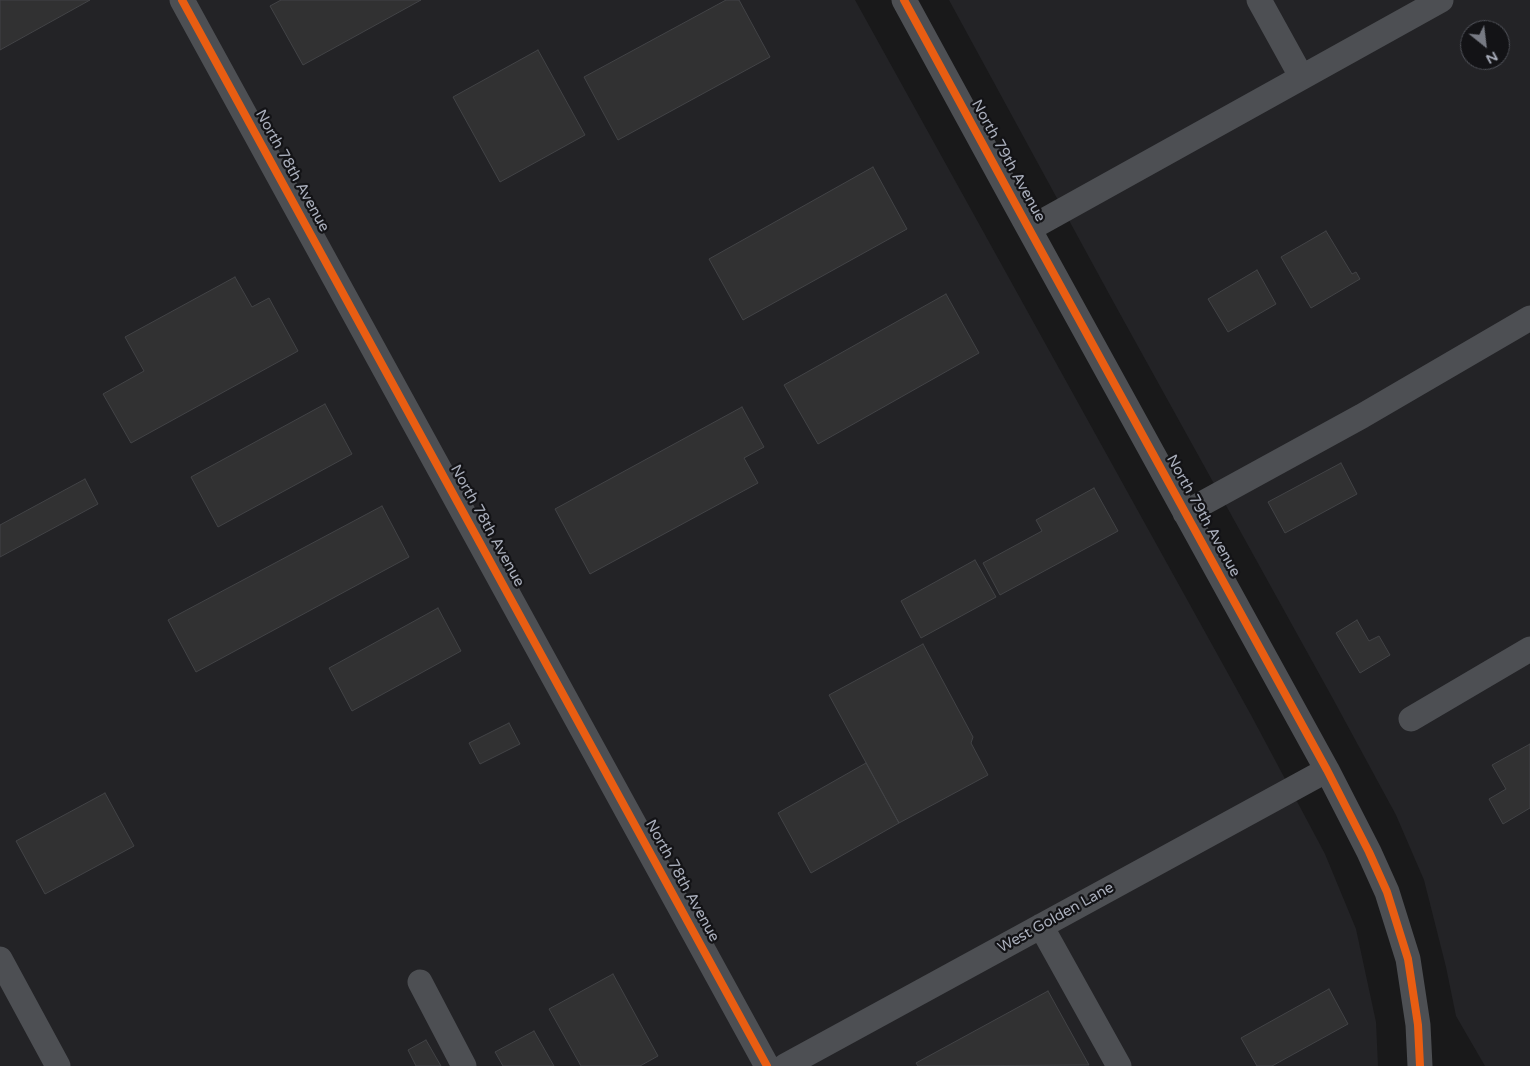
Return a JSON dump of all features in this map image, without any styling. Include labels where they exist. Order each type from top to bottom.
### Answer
[{"type":"street","name":"North 78th Avenue","points":[[182,0],[767,1066]]},
{"type":"street","name":"North 79th Avenue","points":[[904,0],[1327,770],[1370,852],[1386,892],[1408,959],[1418,1025],[1420,1066]]},
{"type":"street","points":[[1259,0],[1301,76]]},
{"type":"street","points":[[1029,228],[1441,0]]},
{"type":"street","points":[[1185,513],[1362,416],[1530,318]]},
{"type":"street","points":[[1411,719],[1530,649]]},
{"type":"street","name":"West Golden Lane","points":[[786,1066],[1327,770]]},
{"type":"street","points":[[1041,926],[1119,1066]]},
{"type":"street","points":[[0,960],[58,1066]]},
{"type":"street","points":[[420,982],[464,1066]]},
{"type":"shaded area","points":[[0,0],[855,0],[1251,715],[1325,854],[1356,929],[1376,1022],[1378,1066],[0,1066]]},
{"type":"shaded area","points":[[949,0],[1530,0],[1530,1066],[1485,1066],[1456,1016],[1424,880],[1396,815]]},
{"type":"building","points":[[0,0],[90,0],[0,50]]},
{"type":"building","points":[[281,0],[421,0],[303,65],[270,6]]},
{"type":"building","points":[[726,0],[739,0],[770,57],[618,140],[584,77]]},
{"type":"building","points":[[538,50],[585,135],[500,182],[453,97]]},
{"type":"building","points":[[873,167],[907,229],[743,320],[709,259]]},
{"type":"building","points":[[1326,231],[1352,274],[1356,272],[1360,279],[1311,308],[1281,257]]},
{"type":"building","points":[[1257,270],[1276,304],[1228,332],[1208,299]]},
{"type":"building","points":[[235,277],[252,307],[269,298],[298,351],[131,443],[103,394],[144,371],[125,337]]},
{"type":"building","points":[[946,294],[979,353],[818,444],[784,385]]},
{"type":"building","points":[[325,404],[352,454],[218,527],[191,477]]},
{"type":"building","points":[[742,407],[764,447],[744,458],[758,483],[590,574],[555,509]]},
{"type":"building","points":[[1341,463],[1357,494],[1285,533],[1268,502]]},
{"type":"building","points":[[85,479],[98,504],[0,557],[0,525]]},
{"type":"building","points":[[1094,488],[1118,531],[1000,595],[983,563],[1042,531],[1036,520]]},
{"type":"building","points":[[382,506],[409,557],[196,672],[168,620]]},
{"type":"building","points":[[975,560],[996,597],[921,638],[901,601]]},
{"type":"building","points":[[438,608],[461,651],[352,711],[329,668]]},
{"type":"building","points":[[1357,620],[1369,641],[1379,636],[1390,655],[1360,673],[1336,633]]},
{"type":"building","points":[[923,644],[973,737],[971,743],[988,775],[899,823],[829,695]]},
{"type":"building","points":[[509,723],[520,744],[480,764],[469,743]]},
{"type":"building","points":[[1530,744],[1530,808],[1503,824],[1489,799],[1506,789],[1492,765]]},
{"type":"building","points":[[866,763],[899,823],[811,873],[778,813]]},
{"type":"building","points":[[105,793],[134,846],[45,894],[16,841]]},
{"type":"building","points":[[613,974],[658,1056],[640,1066],[581,1066],[549,1009]]},
{"type":"building","points":[[1329,989],[1348,1024],[1272,1066],[1257,1066],[1241,1038]]},
{"type":"building","points":[[1048,991],[1089,1065],[918,1066],[916,1063]]},
{"type":"building","points":[[534,1031],[554,1066],[503,1066],[495,1052]]},
{"type":"building","points":[[426,1040],[441,1066],[416,1066],[408,1050]]},
{"type":"cycle path","points":[[182,0],[767,1066]]},
{"type":"cycle path","points":[[904,0],[1327,770],[1369,852],[1387,892],[1408,959],[1418,1025],[1420,1066]]}]
